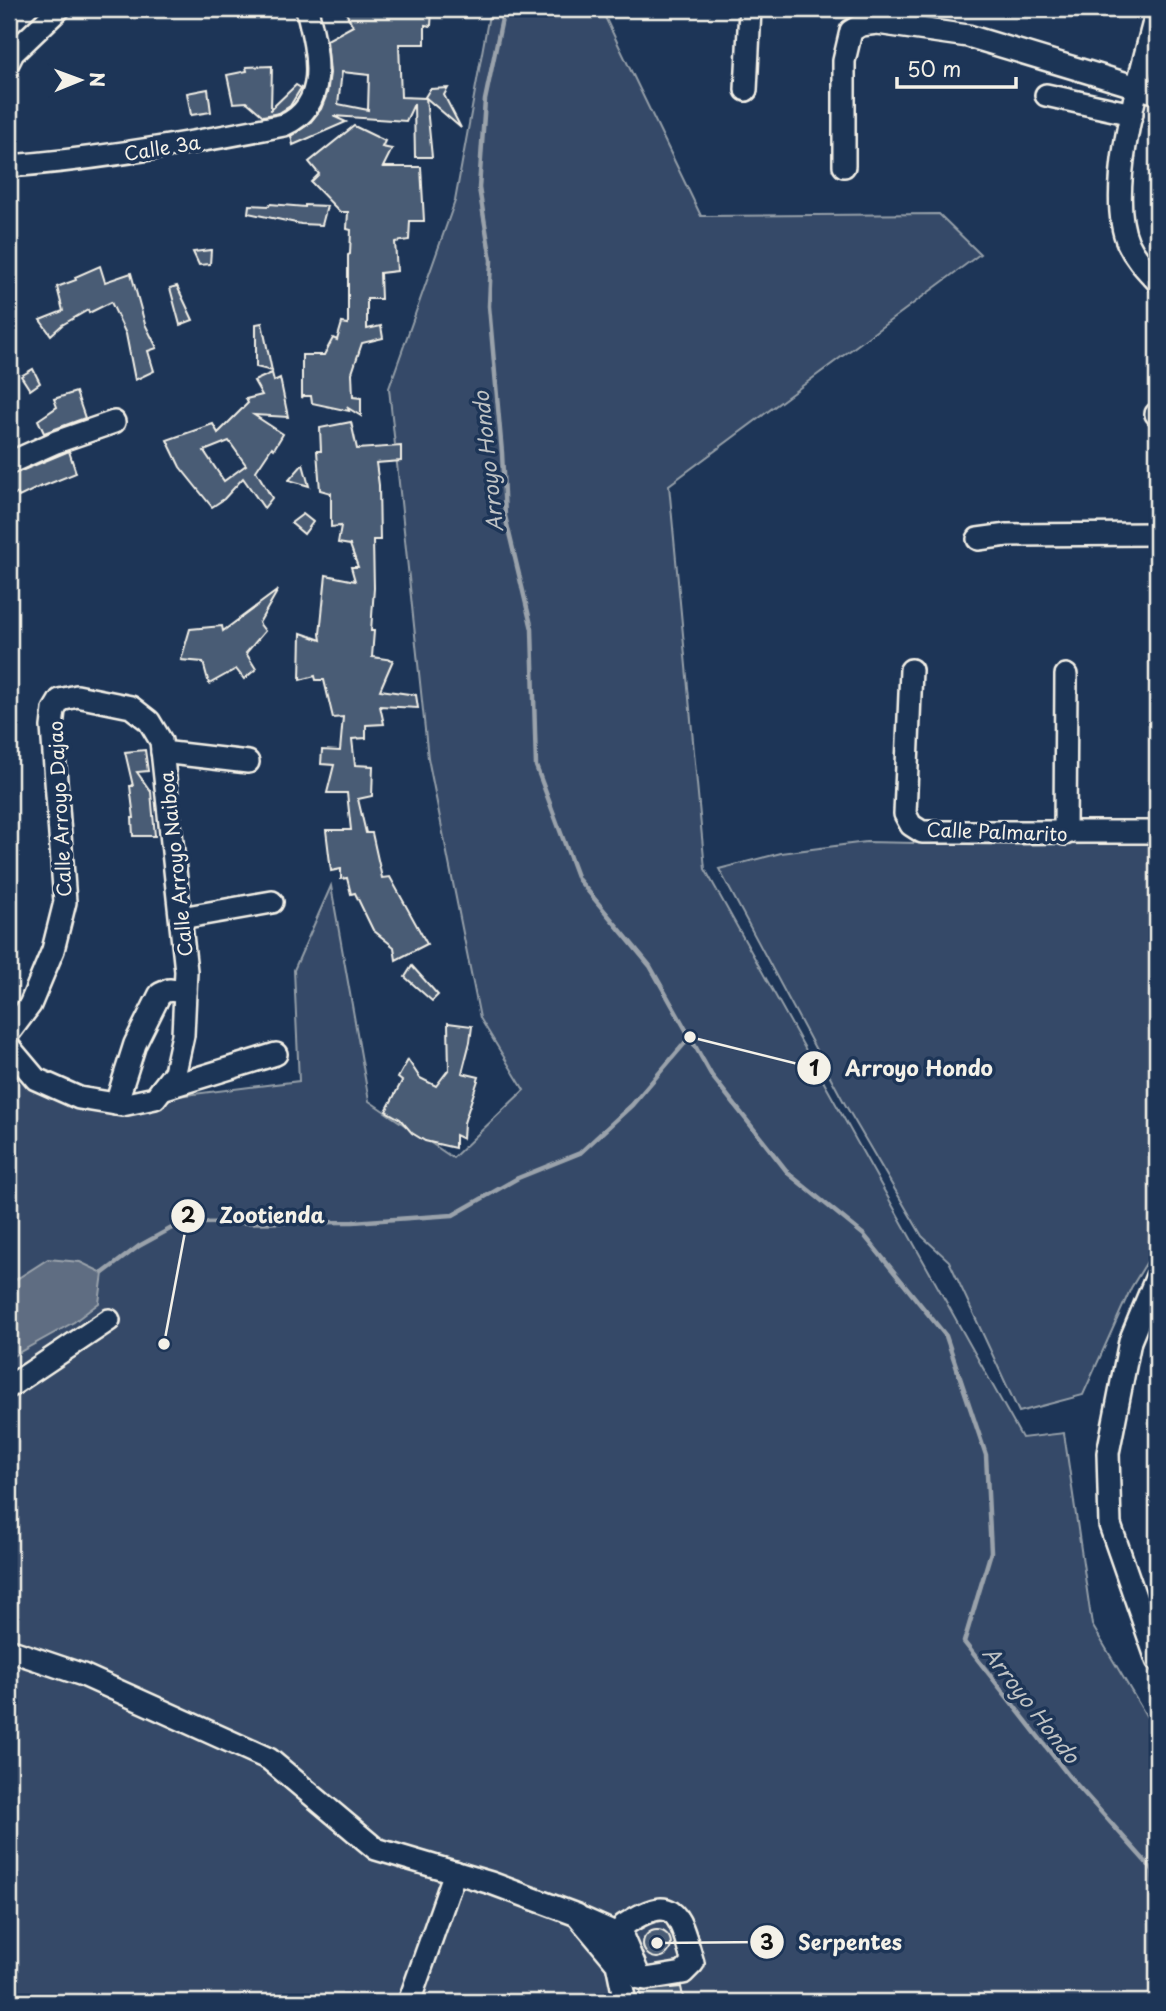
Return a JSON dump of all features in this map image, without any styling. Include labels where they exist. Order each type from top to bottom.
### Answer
[{"type":"street","points":[[10,55],[59,9]]},
{"type":"street","name":"Calle 3a","points":[[9,166],[73,161],[211,140],[284,125],[306,106],[314,91],[318,55],[307,9]]},
{"type":"street","points":[[746,90],[750,9]]},
{"type":"street","points":[[1157,10],[1148,90],[1132,114],[1123,171],[1121,213],[1127,241],[1138,261],[1157,281]]},
{"type":"street","points":[[844,166],[844,61],[852,31],[861,25],[877,23],[968,36],[1148,90]]},
{"type":"street","points":[[1046,95],[1132,114]]},
{"type":"street","points":[[9,463],[56,442],[114,422]]},
{"type":"street","points":[[978,539],[1007,535],[1157,534]]},
{"type":"street","name":"Calle Palmarito","points":[[911,670],[905,814],[911,825],[922,832],[1157,832]]},
{"type":"street","points":[[1065,834],[1066,675]]},
{"type":"street","name":"Calle Arroyo Naiboa","points":[[60,700],[77,696],[131,707],[149,721],[162,741],[186,971],[183,1035],[175,1072],[158,1094]]},
{"type":"street","name":"Calle Arroyo Dajao","points":[[9,1033],[30,1005],[53,950],[65,902],[52,727],[54,710],[60,700]]},
{"type":"street","points":[[162,752],[248,762]]},
{"type":"street","points":[[181,918],[272,902]]},
{"type":"street","points":[[116,1104],[135,1044],[160,994],[169,990],[185,992]]},
{"type":"street","points":[[9,1048],[36,1079],[79,1098],[122,1105],[276,1054]]},
{"type":"street","points":[[1157,1276],[1130,1341],[1108,1454],[1110,1525],[1157,1660]]},
{"type":"street","points":[[9,1387],[109,1320]]},
{"type":"street","points":[[9,1650],[83,1675],[268,1759],[376,1849],[491,1883],[577,1915],[617,1963],[625,2002]]},
{"type":"street","points":[[408,2002],[454,1872]]},
{"type":"street","points":[[580,1918],[622,1936]]},
{"type":"shaded area","points":[[490,9],[605,9],[605,17],[701,216],[939,214],[980,254],[669,485],[705,869],[1022,1438],[1064,1433],[1092,1625],[1157,1734],[1157,2002],[9,2002],[9,1051],[90,1107],[299,1081],[294,970],[331,886],[369,1101],[453,1158],[524,1090],[480,1018],[428,758],[389,388],[455,201]]},
{"type":"shaded area","points":[[866,842],[1017,845],[1157,843],[1157,1245],[1131,1288],[1083,1395],[1019,1412],[949,1261],[922,1236],[846,1106],[719,869],[781,853]]},
{"type":"shaded area","points":[[48,1259],[80,1262],[103,1273],[99,1303],[74,1322],[9,1358],[9,1284]]},
{"type":"building","points":[[344,9],[432,9],[431,26],[425,25],[425,44],[399,44],[401,97],[426,98],[432,157],[415,157],[414,104],[406,121],[333,116],[346,122],[293,145],[291,136],[309,124],[321,109],[327,94],[330,73],[327,40],[353,26]],"holes":[[[342,72],[369,75],[368,110],[338,104]]]},
{"type":"building","points":[[272,66],[271,109],[296,85],[301,88],[290,106],[279,113],[263,116],[247,102],[233,103],[227,75],[247,71],[246,67]]},
{"type":"building","points":[[448,88],[444,95],[461,128],[425,97],[430,89]]},
{"type":"building","points":[[208,89],[211,112],[191,115],[187,93]]},
{"type":"building","points":[[354,126],[385,141],[382,147],[392,149],[383,167],[421,167],[424,221],[410,221],[409,240],[395,242],[397,271],[380,273],[381,299],[367,299],[367,329],[381,326],[383,338],[362,343],[352,373],[353,397],[361,398],[361,416],[348,408],[349,411],[312,403],[311,396],[302,398],[302,355],[324,355],[333,338],[337,340],[342,323],[348,324],[348,255],[351,230],[347,229],[348,212],[340,212],[311,182],[319,174],[309,162]]},
{"type":"building","points":[[249,205],[327,206],[322,225],[301,224],[248,213]]},
{"type":"building","points":[[211,250],[210,264],[199,265],[193,252]]},
{"type":"building","points":[[100,266],[105,282],[131,273],[145,324],[157,348],[148,351],[154,371],[135,380],[126,334],[111,302],[89,313],[88,310],[62,325],[51,335],[40,320],[63,311],[57,287]]},
{"type":"building","points":[[177,286],[193,320],[180,325],[170,288]]},
{"type":"building","points":[[262,323],[272,371],[256,367],[256,324]]},
{"type":"building","points":[[33,369],[40,383],[30,390],[21,376]]},
{"type":"building","points":[[272,373],[274,381],[280,378],[288,417],[254,415],[283,434],[256,471],[272,498],[264,508],[243,478],[224,499],[212,507],[180,467],[167,440],[213,424],[218,433],[248,403],[246,399],[262,395],[254,381]],"holes":[[[229,441],[246,465],[224,481],[204,451]]]},
{"type":"building","points":[[76,392],[85,418],[44,433],[38,420],[57,407],[54,399]]},
{"type":"building","points":[[351,422],[357,449],[401,446],[401,461],[376,463],[380,540],[373,540],[372,657],[393,660],[380,690],[416,695],[418,708],[380,706],[384,724],[366,725],[366,738],[352,739],[355,765],[373,766],[372,796],[358,799],[366,833],[372,833],[382,878],[390,877],[427,944],[396,960],[394,947],[373,930],[355,893],[351,894],[347,878],[341,879],[341,869],[331,871],[326,830],[351,830],[347,793],[327,793],[334,765],[321,764],[322,750],[340,751],[343,717],[333,718],[324,680],[316,680],[315,676],[300,680],[301,633],[321,640],[326,575],[355,581],[351,567],[358,567],[350,545],[338,543],[341,526],[331,527],[331,493],[320,490],[317,451],[321,451],[320,428]]},
{"type":"building","points":[[69,451],[76,473],[19,497],[17,493],[9,497],[9,476]]},
{"type":"building","points":[[303,464],[309,486],[289,480]]},
{"type":"building","points":[[303,514],[313,522],[304,534],[291,523]]},
{"type":"building","points":[[278,590],[259,623],[265,631],[246,653],[256,669],[244,679],[236,669],[209,684],[203,662],[181,660],[190,629],[222,626],[223,631]]},
{"type":"building","points":[[145,750],[148,771],[137,772],[151,792],[155,836],[133,836],[130,786],[133,786],[125,752]]},
{"type":"building","points":[[412,966],[438,995],[432,1001],[405,977]]},
{"type":"building","points":[[448,1023],[472,1026],[462,1073],[479,1077],[464,1123],[463,1139],[455,1135],[455,1148],[425,1141],[412,1133],[400,1119],[386,1111],[402,1081],[398,1078],[408,1060],[420,1078],[436,1086],[449,1069]]},
{"type":"building","points":[[657,1930],[667,1934],[671,1944],[667,1954],[657,1958],[647,1954],[643,1944],[647,1934]]},
{"type":"building","points":[[681,1987],[684,2002],[642,2002],[640,1991]]},
{"type":"waterway","name":"Arroyo Hondo","points":[[504,9],[485,100],[479,188],[491,260],[489,306],[505,516],[532,629],[536,766],[578,879],[650,966],[712,1076],[789,1174],[864,1235],[946,1336],[986,1455],[991,1552],[964,1642],[1069,1776],[1153,1870],[1157,1922]]},
{"type":"waterway","name":"Arroyo Hondo","points":[[103,1273],[139,1246],[181,1223],[353,1222],[453,1215],[518,1178],[580,1153],[632,1105],[690,1037]]},
{"type":"place","name":"Arroyo Hondo","points":[[690,1037]]},
{"type":"place","name":"Zootienda","points":[[164,1344]]},
{"type":"place","name":"Serpentes","points":[[657,1943]]}]
